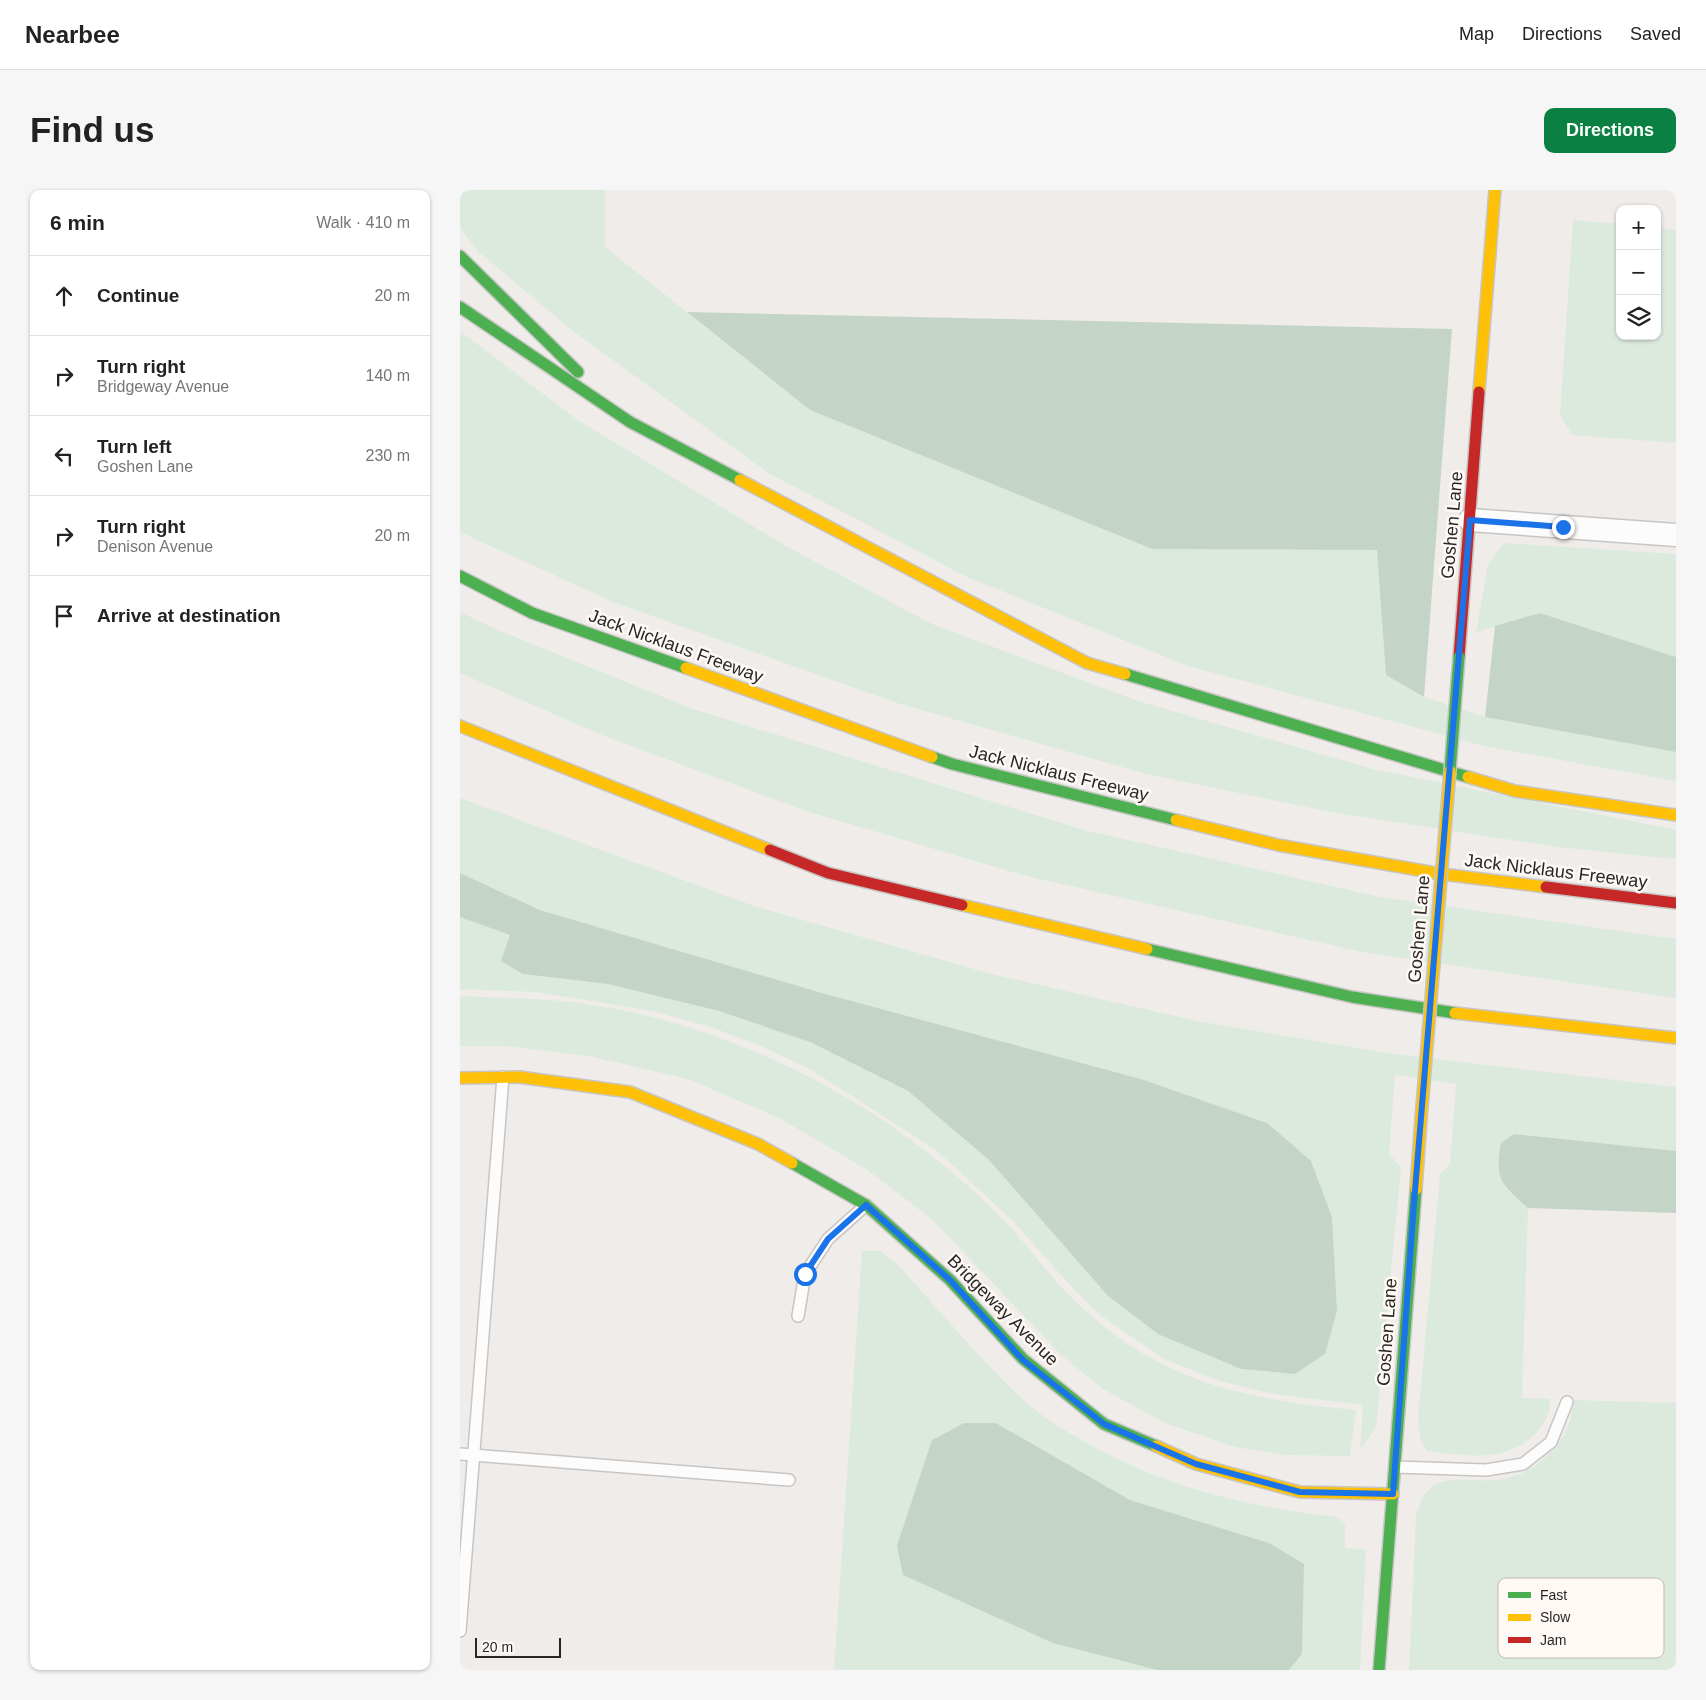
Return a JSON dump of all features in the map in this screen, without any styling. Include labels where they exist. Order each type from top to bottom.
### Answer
[{"type":"main road","name":"Goshen Lane","points":[[1379,1670],[1495,190]]},
{"type":"main road","points":[[460,256],[630,422]]},
{"type":"main road","points":[[460,307],[630,422],[1087,663],[1515,791],[1676,815]]},
{"type":"main road","name":"Jack Nicklaus Freeway","points":[[460,576],[532,613],[952,764],[1278,845],[1441,874],[1676,903]]},
{"type":"main road","points":[[460,726],[828,873],[1352,997],[1430,1010],[1608,1032],[1676,1038]]},
{"type":"main road","name":"Bridgeway Avenue","points":[[460,1078],[519,1076],[630,1092],[758,1144],[866,1205],[950,1280],[1023,1360],[1104,1424],[1196,1464],[1300,1492],[1393,1494]]},
{"type":"street","points":[[1470,520],[1676,535]]},
{"type":"lane","points":[[460,1631],[503,1077]]},
{"type":"lane","points":[[798,1316],[805,1274],[828,1239],[866,1205]]},
{"type":"lane","points":[[1395,1467],[1486,1470],[1523,1464],[1551,1442],[1567,1402]]},
{"type":"lane","points":[[460,1454],[790,1480]]},
{"type":"green space","points":[[460,190],[605,190],[605,247],[810,410],[1152,549],[1377,550],[1387,675],[1424,697],[1485,717],[1676,752],[1676,781],[1484,746],[1188,666],[967,577],[770,474],[570,329],[478,251],[460,228]]},
{"type":"green space","points":[[1573,220],[1616,224],[1616,340],[1661,340],[1661,228],[1676,230],[1676,443],[1572,435],[1560,415]]},
{"type":"green space","points":[[687,312],[1452,329],[1424,697],[1386,675],[1377,550],[1152,549],[810,410]]},
{"type":"green space","points":[[460,331],[578,420],[784,545],[932,624],[1138,701],[1373,769],[1676,830],[1676,859],[1557,847],[1330,812],[1143,773],[900,704],[613,602],[460,532]]},
{"type":"green space","points":[[1504,543],[1676,554],[1676,657],[1540,613],[1476,632],[1488,564]]},
{"type":"green space","points":[[460,612],[498,630],[690,708],[1084,830],[1380,897],[1676,939],[1676,998],[1362,952],[1026,876],[806,811],[599,734],[460,673]]},
{"type":"green space","points":[[1540,613],[1676,657],[1676,752],[1485,717],[1495,626]]},
{"type":"green space","points":[[460,798],[754,906],[988,973],[1197,1021],[1394,1054],[1676,1087],[1676,1151],[1515,1134],[1497,1167],[1505,1188],[1528,1208],[1522,1398],[1550,1399],[1548,1415],[1544,1424],[1533,1436],[1521,1445],[1508,1451],[1483,1456],[1427,1451],[1420,1439],[1418,1419],[1440,1174],[1450,1164],[1456,1084],[1395,1075],[1389,1154],[1401,1167],[1376,1428],[1360,1450],[1363,1405],[1273,1394],[1220,1381],[1164,1359],[1100,1315],[1070,1285],[1015,1223],[937,1151],[813,1071],[766,1048],[711,1027],[652,1011],[536,992],[460,989],[460,917],[510,935],[523,974],[608,984],[720,1011],[810,1042],[908,1091],[989,1160],[1108,1296],[1241,1369],[1295,1374],[1325,1354],[1267,1123],[1141,1079],[822,993],[540,910],[460,873]]},
{"type":"green space","points":[[460,873],[540,910],[822,993],[1141,1079],[1267,1123],[1311,1161],[1332,1217],[1337,1311],[1325,1354],[1295,1374],[1241,1369],[1158,1334],[1108,1296],[989,1160],[908,1091],[810,1042],[719,1011],[608,984],[523,974],[501,961],[510,935],[460,917]]},
{"type":"green space","points":[[460,996],[560,1001],[638,1014],[728,1041],[772,1059],[815,1080],[856,1103],[895,1129],[953,1173],[1002,1218],[1068,1294],[1100,1324],[1133,1347],[1166,1366],[1201,1380],[1237,1391],[1274,1399],[1356,1410],[1350,1456],[1284,1455],[1235,1447],[1165,1423],[1103,1389],[1061,1355],[933,1220],[866,1169],[781,1119],[688,1079],[589,1056],[503,1046],[460,1046]]},
{"type":"green space","points":[[1514,1134],[1676,1151],[1676,1213],[1528,1208],[1506,1187],[1499,1173],[1498,1165],[1501,1143]]},
{"type":"green space","points":[[862,1251],[880,1251],[897,1264],[971,1347],[1018,1395],[1045,1417],[1086,1442],[1125,1463],[1184,1486],[1244,1502],[1338,1517],[1345,1524],[1345,1548],[1366,1550],[1360,1670],[1289,1670],[1302,1654],[1269,1543],[1130,1500],[996,1423],[1053,1643],[1157,1670],[834,1670]]},
{"type":"green space","points":[[1573,1400],[1676,1403],[1676,1670],[1409,1670],[1416,1516],[1421,1501],[1428,1490],[1437,1484],[1447,1481],[1497,1480],[1520,1474],[1550,1453],[1565,1433],[1571,1417]]},
{"type":"green space","points":[[964,1423],[996,1423],[1130,1500],[1269,1543],[1304,1564],[1302,1654],[1289,1670],[1157,1670],[1053,1643],[903,1575],[897,1546],[932,1440]]},
{"type":"traffic: fast","points":[[460,256],[578,372]]},
{"type":"traffic: fast","points":[[460,307],[630,422],[740,480]]},
{"type":"traffic: fast","points":[[460,576],[532,613],[686,668]]},
{"type":"traffic: fast","points":[[1450,771],[1459,657]]},
{"type":"traffic: fast","points":[[1125,674],[1468,777]]},
{"type":"traffic: fast","points":[[932,757],[952,764],[1176,820]]},
{"type":"traffic: fast","points":[[1147,949],[1352,997],[1455,1013]]},
{"type":"traffic: fast","points":[[792,1163],[866,1205],[950,1280],[1023,1359],[1104,1424],[1156,1446]]},
{"type":"traffic: fast","points":[[1379,1670],[1416,1189]]},
{"type":"traffic: slow","points":[[1479,392],[1495,190]]},
{"type":"traffic: slow","points":[[740,480],[1087,663],[1125,674]]},
{"type":"traffic: slow","points":[[686,668],[932,757]]},
{"type":"traffic: slow","points":[[460,726],[770,850]]},
{"type":"traffic: slow","points":[[1421,1119],[1450,771]]},
{"type":"traffic: slow","points":[[1468,777],[1515,791],[1676,815]]},
{"type":"traffic: slow","points":[[1176,820],[1278,845],[1441,874],[1546,887]]},
{"type":"traffic: slow","points":[[962,905],[1147,949]]},
{"type":"traffic: slow","points":[[1455,1013],[1676,1038]]},
{"type":"traffic: slow","points":[[460,1078],[519,1077],[630,1092],[758,1144],[792,1163]]},
{"type":"traffic: slow","points":[[1416,1189],[1421,1119]]},
{"type":"traffic: slow","points":[[1156,1446],[1196,1464],[1300,1492],[1393,1494]]},
{"type":"traffic: jam","points":[[1459,657],[1479,392]]},
{"type":"traffic: jam","points":[[770,850],[828,873],[962,905]]},
{"type":"traffic: jam","points":[[1546,887],[1676,903]]},
{"type":"route","points":[[805,1274],[828,1239],[866,1205],[950,1280],[1023,1360],[1104,1424],[1196,1464],[1300,1492],[1393,1494],[1414,1203],[1470,520],[1563,527]]}]
